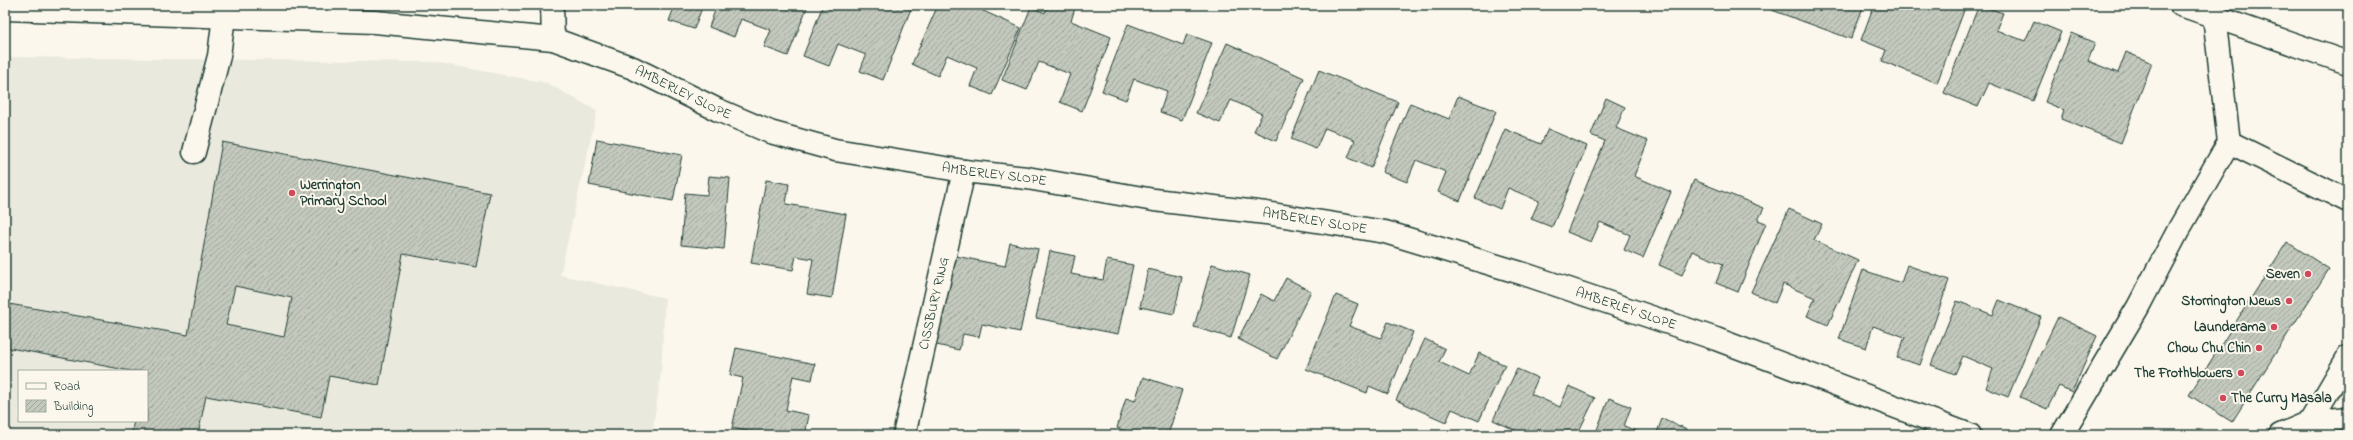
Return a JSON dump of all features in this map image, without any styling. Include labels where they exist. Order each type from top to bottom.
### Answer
[{"type":"street","points":[[552,5],[553,39]]},
{"type":"street","points":[[2181,5],[2348,63]]},
{"type":"street","name":"AMBERLEY SLOPE","points":[[5,9],[115,8],[224,16],[375,22],[553,39],[632,68],[718,110],[770,132],[835,150],[964,171],[1027,178],[1154,200],[1266,214],[1384,232],[1524,274],[1716,339],[1970,435]]},
{"type":"street","points":[[194,152],[218,56],[224,16]]},
{"type":"street","points":[[2062,435],[2138,307],[2179,229],[2229,142],[2214,16]]},
{"type":"street","points":[[2229,142],[2348,201]]},
{"type":"street","name":"CISSBURY RING","points":[[904,435],[964,171]]},
{"type":"street","points":[[2310,422],[2348,357]]},
{"type":"street","points":[[2280,435],[2310,422],[2348,418]]},
{"type":"shaded area","name":"Werrington Primary School","points":[[5,57],[434,62],[547,83],[597,111],[560,275],[665,298],[661,373],[652,435],[5,435]]},
{"type":"building","points":[[675,5],[703,5],[694,29],[669,21]]},
{"type":"building","points":[[717,5],[808,5],[788,56],[764,47],[771,30],[741,19],[734,37],[709,27]]},
{"type":"building","points":[[823,5],[912,6],[883,80],[860,71],[866,55],[838,44],[829,66],[803,56]]},
{"type":"building","points":[[938,5],[982,5],[979,9],[1021,28],[992,95],[970,86],[977,68],[947,55],[938,76],[912,64]]},
{"type":"building","points":[[1048,5],[1076,5],[1071,21],[1111,37],[1082,111],[1060,102],[1070,74],[1039,62],[1027,90],[1002,80],[1031,7],[1045,13]]},
{"type":"building","points":[[1771,5],[1864,5],[1851,39],[1769,9]]},
{"type":"building","points":[[1874,5],[1919,5],[1933,10],[1935,5],[1966,5],[1937,83],[1882,61],[1886,50],[1861,40]]},
{"type":"building","points":[[1979,5],[2003,13],[1996,30],[2025,41],[2034,21],[2061,32],[2033,101],[1989,83],[1978,107],[1944,93]]},
{"type":"building","points":[[1128,24],[1183,45],[1187,34],[1212,43],[1182,120],[1160,112],[1167,91],[1134,79],[1126,100],[1102,91]]},
{"type":"building","points":[[2071,33],[2095,43],[2088,61],[2118,73],[2126,52],[2152,63],[2121,143],[2061,119],[2064,110],[2045,102]]},
{"type":"building","points":[[1227,43],[1304,78],[1276,141],[1254,131],[1262,114],[1231,100],[1220,123],[1196,113]]},
{"type":"building","points":[[1319,70],[1398,102],[1371,168],[1348,158],[1355,140],[1325,128],[1316,149],[1291,139]]},
{"type":"building","points":[[1458,96],[1496,111],[1460,201],[1438,192],[1446,172],[1416,160],[1407,182],[1382,172],[1410,103],[1449,119]]},
{"type":"building","points":[[1606,98],[1625,107],[1616,128],[1648,141],[1634,176],[1671,192],[1643,258],[1624,250],[1630,235],[1600,222],[1591,242],[1567,232],[1605,141],[1591,135]]},
{"type":"building","points":[[1505,129],[1541,144],[1548,129],[1587,146],[1552,227],[1531,219],[1539,201],[1508,188],[1500,209],[1475,198]]},
{"type":"building","points":[[597,139],[682,155],[673,201],[589,185]]},
{"type":"building","points":[[222,142],[490,193],[476,267],[403,254],[379,385],[329,376],[321,417],[206,396],[198,435],[131,435],[134,422],[148,422],[148,370],[126,370],[5,347],[5,326],[9,304],[188,335]],"holes":[[[235,286],[292,298],[284,337],[226,325]]]},
{"type":"building","points":[[709,176],[730,178],[724,249],[681,245],[685,193],[707,195]]},
{"type":"building","points":[[766,180],[789,184],[786,204],[846,214],[832,298],[807,294],[813,259],[796,256],[793,270],[751,263]]},
{"type":"building","points":[[1694,180],[1764,208],[1758,220],[1766,223],[1738,292],[1716,283],[1723,264],[1692,251],[1682,275],[1659,265]]},
{"type":"building","points":[[1789,209],[1822,224],[1814,240],[1858,260],[1828,325],[1807,316],[1815,298],[1783,284],[1775,303],[1751,292]]},
{"type":"building","points":[[2287,242],[2329,269],[2232,422],[2189,395]]},
{"type":"building","points":[[1010,243],[1038,249],[1020,332],[982,324],[979,337],[963,334],[959,350],[932,344],[951,255],[1005,266]]},
{"type":"building","points":[[1050,251],[1075,256],[1071,274],[1103,280],[1107,260],[1133,265],[1118,334],[1036,318]]},
{"type":"building","points":[[1212,264],[1250,275],[1231,338],[1194,327]]},
{"type":"building","points":[[1907,265],[1949,280],[1920,365],[1897,358],[1905,337],[1873,326],[1866,348],[1839,339],[1863,270],[1901,283]]},
{"type":"building","points":[[1148,269],[1182,277],[1174,314],[1140,307]]},
{"type":"building","points":[[1286,278],[1311,291],[1277,359],[1238,339],[1261,294],[1274,301]]},
{"type":"building","points":[[1336,295],[1358,304],[1349,326],[1381,338],[1388,322],[1413,332],[1388,394],[1369,386],[1367,393],[1306,369]]},
{"type":"building","points":[[1999,300],[2041,317],[2008,397],[1986,388],[1993,369],[1963,356],[1955,374],[1931,365],[1957,301],[1993,315]]},
{"type":"building","points":[[2058,317],[2097,336],[2072,392],[2059,386],[2047,409],[2020,397]]},
{"type":"building","points":[[1425,339],[1445,349],[1439,362],[1469,376],[1479,353],[1505,365],[1479,421],[1452,409],[1446,422],[1396,400]]},
{"type":"building","points":[[736,348],[815,364],[812,380],[793,376],[786,410],[809,415],[805,435],[766,435],[732,428],[743,378],[730,375]]},
{"type":"building","points":[[1517,369],[1538,378],[1531,394],[1560,407],[1569,386],[1595,398],[1577,435],[1526,435],[1493,420]]},
{"type":"building","points":[[1143,377],[1182,390],[1168,435],[1138,435],[1117,428],[1126,398],[1135,401]]},
{"type":"building","points":[[1609,398],[1631,407],[1624,426],[1646,435],[1595,435]]},
{"type":"building","points":[[1662,419],[1687,429],[1685,435],[1656,435]]},
{"type":"place","name":"Werrington Primary School","points":[[292,193]]},
{"type":"place","name":"Seven","points":[[2308,274]]},
{"type":"place","name":"Storrington News","points":[[2289,301]]},
{"type":"place","name":"Launderama","points":[[2274,327]]},
{"type":"place","name":"Chow Chu Chin","points":[[2259,348]]},
{"type":"place","name":"The Frothblowers","points":[[2241,373]]},
{"type":"place","name":"The Curry Masala","points":[[2223,398]]}]
